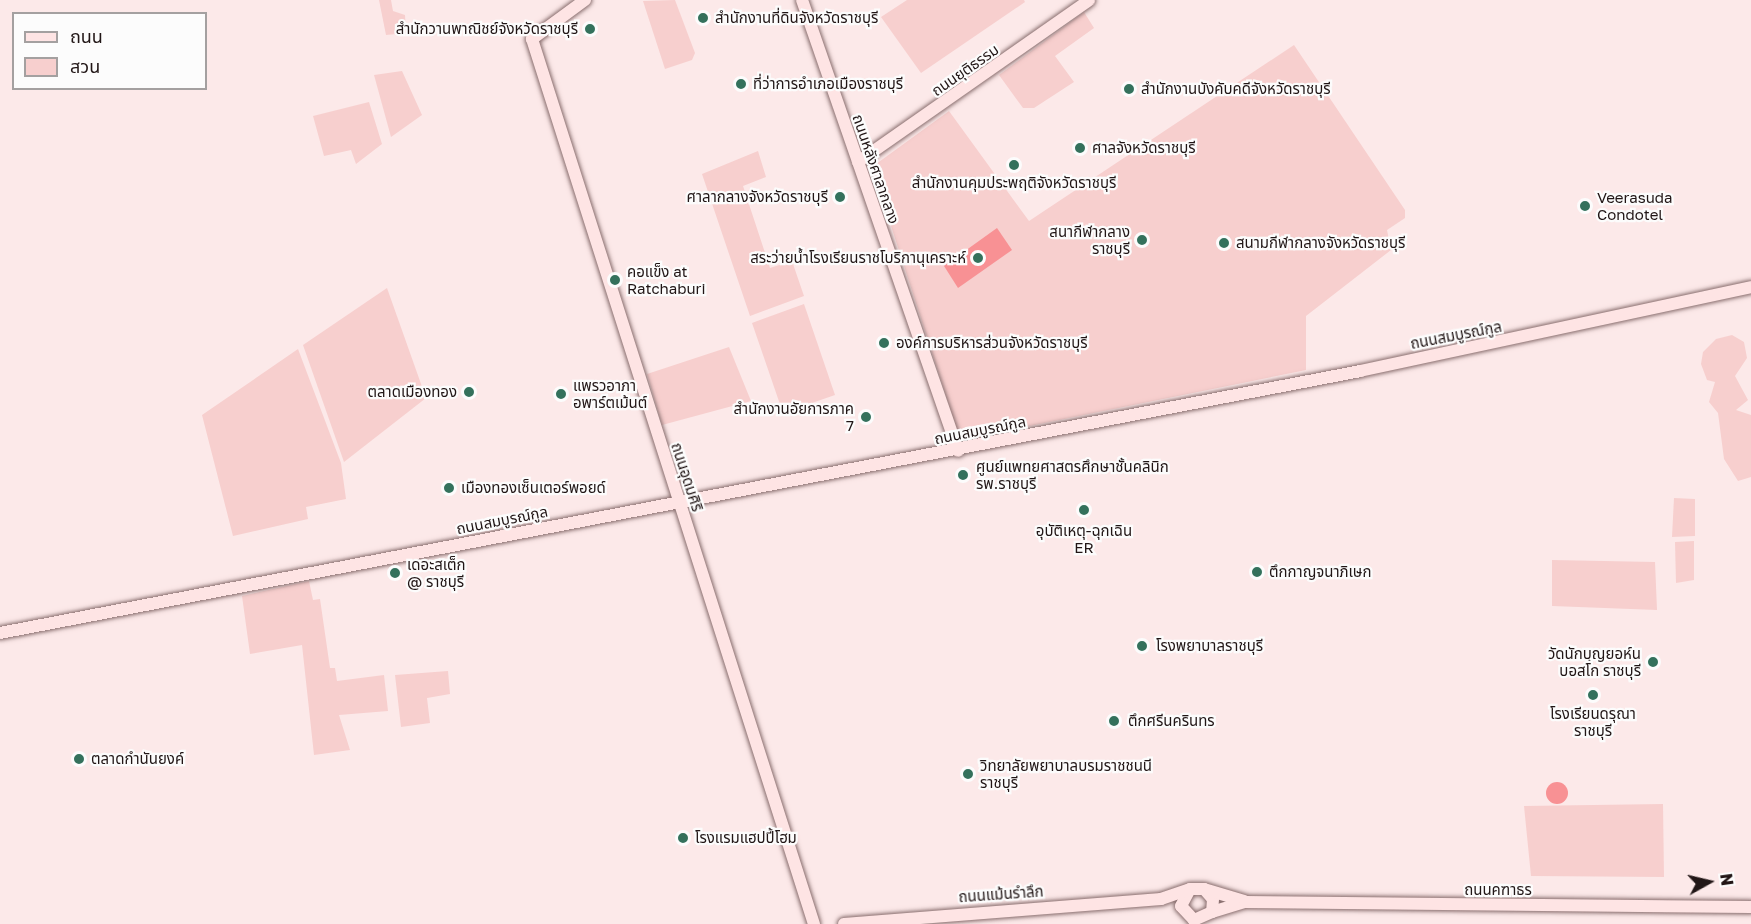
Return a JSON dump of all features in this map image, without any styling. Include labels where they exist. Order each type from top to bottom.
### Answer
[{"type":"street","name":"ถนนอุดมศิริ","points":[[585,0],[532,39],[814,924]]},
{"type":"street","name":"ถนนหลังศาลากลาง","points":[[802,0],[958,451]]},
{"type":"street","name":"ถนนยุติธรรม","points":[[858,162],[1089,0]]},
{"type":"street","name":"ถนนสมบูรณ์กูล","points":[[0,633],[678,502],[958,451],[1751,287]]},
{"type":"street","points":[[1161,899],[1187,919],[1200,921],[1211,917],[1213,898],[1204,889],[1190,889],[1182,901],[1187,919]]},
{"type":"street","name":"ถนนแม้นรำลึก","points":[[844,924],[1161,899],[1190,889]]},
{"type":"street","name":"ถนนคฑาธร","points":[[1204,889],[1245,902],[1751,906]]},
{"type":"street","name":"ถนนคฑาธร","points":[[1211,917],[1245,902]]},
{"type":"green space","points":[[379,0],[391,0],[393,11],[405,15],[406,33],[386,35]]},
{"type":"green space","points":[[675,0],[695,53],[692,60],[665,69],[643,1]]},
{"type":"green space","points":[[907,0],[1024,0],[1025,2],[921,73],[881,17]]},
{"type":"green space","points":[[1084,12],[1094,28],[1055,56],[1074,82],[1034,108],[1023,108],[999,75]]},
{"type":"green space","name":"สนากีฬากลาง ราชบุรี","points":[[1294,45],[1405,210],[1405,218],[1387,230],[1391,250],[1306,316],[1306,370],[971,438],[958,433],[872,167],[949,111],[1029,221]]},
{"type":"green space","points":[[402,71],[422,115],[391,137],[374,75]]},
{"type":"green space","points":[[369,102],[382,144],[356,164],[351,150],[324,156],[313,116]]},
{"type":"green space","points":[[758,151],[766,177],[743,186],[770,268],[792,261],[804,296],[750,316],[702,174]]},
{"type":"green space","points":[[387,288],[426,398],[344,462],[303,345]]},
{"type":"green space","points":[[804,304],[835,395],[783,413],[752,323]]},
{"type":"green space","points":[[1732,335],[1744,342],[1747,358],[1735,376],[1748,400],[1736,410],[1751,415],[1751,477],[1738,481],[1724,459],[1718,413],[1709,402],[1715,382],[1707,380],[1701,364],[1703,352],[1716,339]]},
{"type":"green space","points":[[729,347],[751,401],[662,425],[647,374]]},
{"type":"green space","points":[[298,349],[341,463],[346,499],[306,507],[308,519],[233,536],[202,415]]},
{"type":"green space","points":[[1674,498],[1695,499],[1695,536],[1672,537]]},
{"type":"green space","points":[[1694,541],[1694,580],[1676,583],[1675,542]]},
{"type":"green space","points":[[1552,560],[1655,562],[1657,610],[1552,606]]},
{"type":"green space","points":[[309,581],[313,600],[320,599],[330,668],[335,668],[337,681],[384,675],[388,711],[339,715],[350,750],[314,755],[302,645],[250,654],[242,596]]},
{"type":"green space","points":[[448,671],[450,694],[427,698],[430,723],[401,727],[395,675]]},
{"type":"green space","points":[[1663,804],[1664,877],[1531,876],[1524,806]]},
{"type":"shaded area","name":"สระว่ายน้ำโรงเรียนราชโบริกานุเคราะห์","points":[[997,228],[1012,250],[958,288],[944,266]]},
{"type":"shaded area","points":[[1557,782],[1565,785],[1568,793],[1565,801],[1557,804],[1549,801],[1546,793],[1549,785]]},
{"type":"place","name":"สำนักงานที่ดินจังหวัดราชบุรี","points":[[703,18]]},
{"type":"place","name":"สำนักวานพาณิชย์จังหวัดราชบุรี","points":[[590,29]]},
{"type":"place","name":"ที่ว่าการอำเภอเมืองราชบุรี","points":[[741,84]]},
{"type":"place","name":"สำนักงานบังคับคดีจังหวัดราชบุรี","points":[[1129,89]]},
{"type":"place","name":"ศาลจังหวัดราชบุรี","points":[[1080,148]]},
{"type":"place","name":"สำนักงานคุมประพฤติจังหวัดราชบุรี","points":[[1014,165]]},
{"type":"place","name":"ศาลากลางจังหวัดราชบุรี","points":[[840,197]]},
{"type":"place","name":"Veerasuda Condotel","points":[[1585,206]]},
{"type":"place","name":"สนากีฬากลาง ราชบุรี","points":[[1142,240]]},
{"type":"place","name":"สนามกีฬากลางจังหวัดราชบุรี","points":[[1224,243]]},
{"type":"place","name":"สระว่ายน้ำโรงเรียนราชโบริกานุเคราะห์","points":[[978,258]]},
{"type":"place","name":"คอแข็ง at Ratchaburi","points":[[615,280]]},
{"type":"place","name":"องค์การบริหารส่วนจังหวัดราชบุรี","points":[[884,343]]},
{"type":"place","name":"ตลาดเมืองทอง","points":[[469,392]]},
{"type":"place","name":"แพรวอาภา อพาร์ตเม้นต์","points":[[561,394]]},
{"type":"place","name":"สำนักงานอัยการภาค 7","points":[[866,417]]},
{"type":"place","name":"ศูนย์แพทยศาสตรศึกษาชั้นคลินิก รพ.ราชบุรี","points":[[963,475]]},
{"type":"place","name":"เมืองทองเซ็นเตอร์พอยด์","points":[[449,488]]},
{"type":"place","name":"อุบัติเหตุ-ฉุกเฉิน ER","points":[[1084,510]]},
{"type":"place","name":"ตึกกาญจนาภิเษก","points":[[1257,572]]},
{"type":"place","name":"เดอะสเต็ก @ ราชบุรี","points":[[395,573]]},
{"type":"place","name":"โรงพยาบาลราชบุรี","points":[[1142,646]]},
{"type":"place","name":"วัดนักบุญยอห์น บอสโก ราชบุรี","points":[[1653,662]]},
{"type":"place","name":"โรงเรียนดรุณา ราชบุรี","points":[[1593,695]]},
{"type":"place","name":"ตึกศรีนครินทร","points":[[1114,721]]},
{"type":"place","name":"ตลาดกำนันยงค์","points":[[79,759]]},
{"type":"place","name":"วิทยาลัยพยาบาลบรมราชชนนี ราชบุรี","points":[[968,774]]},
{"type":"place","name":"โรงแรมแฮปปี้โฮม","points":[[683,838]]}]
